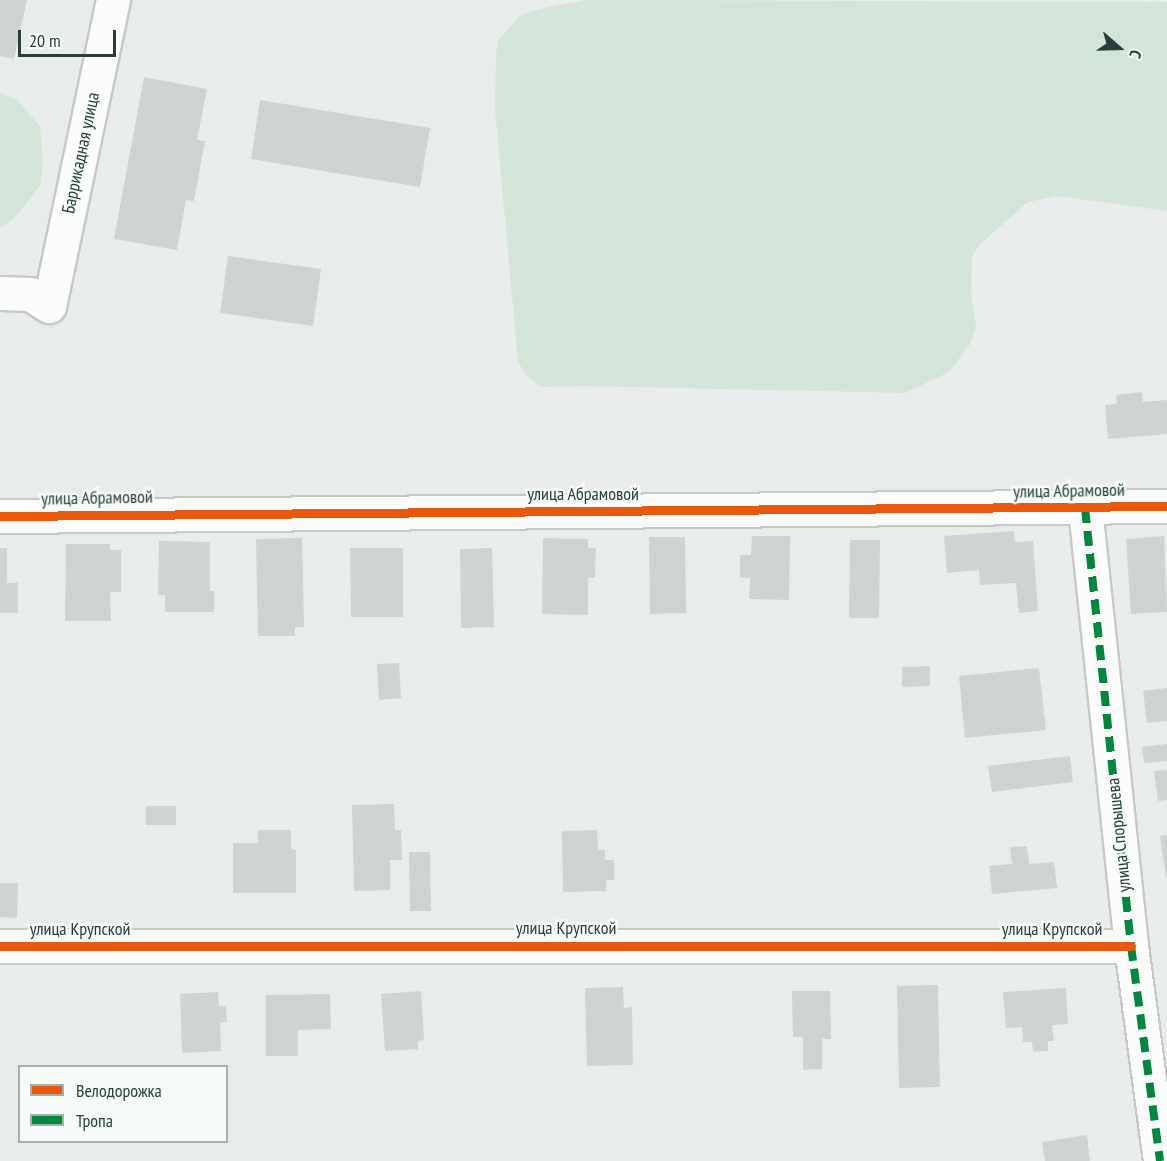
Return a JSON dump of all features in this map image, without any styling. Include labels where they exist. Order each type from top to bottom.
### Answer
[{"type":"street","name":"Баррикадная улица","points":[[0,293],[30,294],[49,306],[112,0]]},
{"type":"street","name":"улица Абрамовой","points":[[0,516],[1167,506]]},
{"type":"street","name":"улица Спорышева","points":[[1085,508],[1131,946],[1160,1161]]},
{"type":"street","name":"улица Крупской","points":[[0,946],[1131,946]]},
{"type":"green space","points":[[585,0],[1167,2],[1167,211],[1056,196],[1028,202],[979,245],[972,257],[971,294],[976,327],[970,344],[949,372],[905,393],[541,387],[527,376],[518,362],[495,109],[496,56],[498,40],[520,16],[535,10]]},
{"type":"green space","points":[[0,93],[17,100],[40,126],[43,165],[40,185],[13,219],[0,228]]},
{"type":"building","points":[[0,0],[27,0],[14,59],[0,56]]},
{"type":"building","points":[[144,77],[207,89],[197,140],[205,141],[194,201],[186,200],[177,250],[114,239]]},
{"type":"building","points":[[260,100],[430,128],[420,187],[251,159]]},
{"type":"building","points":[[228,256],[321,269],[313,326],[220,313]]},
{"type":"building","points":[[1142,392],[1143,402],[1167,400],[1167,434],[1108,439],[1105,405],[1117,404],[1116,395]]},
{"type":"building","points":[[1014,531],[1015,542],[1033,541],[1038,611],[1019,613],[1016,583],[980,585],[979,570],[947,573],[944,536]]},
{"type":"building","points":[[752,536],[790,536],[789,600],[749,599],[750,578],[740,578],[740,555],[751,555]]},
{"type":"building","points":[[1164,536],[1167,612],[1131,614],[1126,539]]},
{"type":"building","points":[[649,537],[685,537],[686,613],[650,614]]},
{"type":"building","points":[[302,538],[304,627],[295,627],[295,636],[258,636],[256,539]]},
{"type":"building","points":[[543,538],[588,539],[588,548],[596,548],[595,578],[588,578],[588,615],[542,614]]},
{"type":"building","points":[[850,540],[880,540],[879,618],[849,618]]},
{"type":"building","points":[[159,541],[210,542],[210,591],[214,591],[214,612],[165,612],[165,595],[158,595]]},
{"type":"building","points":[[66,544],[110,544],[110,550],[121,550],[121,592],[110,592],[111,621],[65,621]]},
{"type":"building","points":[[0,548],[7,548],[7,583],[18,583],[18,613],[0,613]]},
{"type":"building","points":[[350,548],[403,548],[403,617],[351,617]]},
{"type":"building","points":[[492,548],[494,627],[461,628],[460,549]]},
{"type":"building","points":[[399,663],[401,698],[379,700],[377,664]]},
{"type":"building","points":[[930,666],[930,686],[902,687],[902,667]]},
{"type":"building","points":[[1039,668],[1046,730],[965,738],[959,676]]},
{"type":"building","points":[[1167,688],[1167,721],[1147,723],[1143,691]]},
{"type":"building","points":[[1167,744],[1167,761],[1144,763],[1142,747]]},
{"type":"building","points":[[1070,756],[1073,782],[992,792],[988,766]]},
{"type":"building","points":[[1167,770],[1167,800],[1158,801],[1154,771]]},
{"type":"building","points":[[394,804],[395,830],[401,830],[402,860],[390,860],[390,890],[354,891],[352,805]]},
{"type":"building","points":[[146,806],[176,806],[176,825],[146,825]]},
{"type":"building","points":[[258,830],[291,830],[291,849],[296,850],[296,893],[233,893],[233,843],[258,843]]},
{"type":"building","points":[[597,830],[598,850],[605,850],[605,860],[614,860],[614,880],[606,880],[606,891],[563,892],[562,831]]},
{"type":"building","points":[[1167,835],[1167,877],[1166,877],[1160,836]]},
{"type":"building","points":[[1027,846],[1029,864],[1054,862],[1057,888],[992,894],[989,866],[1012,864],[1010,847]]},
{"type":"building","points":[[409,852],[430,852],[431,911],[410,911]]},
{"type":"building","points":[[0,883],[18,883],[17,918],[0,917]]},
{"type":"building","points":[[938,985],[940,1087],[899,1088],[897,986]]},
{"type":"building","points":[[623,987],[624,1008],[632,1007],[633,1065],[587,1066],[585,988]]},
{"type":"building","points":[[1066,988],[1068,1024],[1052,1025],[1054,1041],[1048,1041],[1048,1051],[1033,1052],[1032,1042],[1023,1042],[1022,1027],[1006,1028],[1003,992]]},
{"type":"building","points":[[421,991],[424,1040],[418,1041],[418,1049],[385,1051],[381,994]]},
{"type":"building","points":[[792,991],[830,991],[831,1039],[822,1039],[822,1069],[803,1070],[803,1037],[793,1037]]},
{"type":"building","points":[[218,992],[219,1006],[226,1006],[227,1022],[220,1022],[221,1051],[182,1053],[180,994]]},
{"type":"building","points":[[330,994],[331,1029],[298,1030],[298,1056],[266,1056],[266,995]]},
{"type":"building","points":[[1087,1135],[1090,1161],[1045,1161],[1042,1142]]},
{"type":"marked path","points":[[1085,508],[1131,946],[1160,1161]]},
{"type":"cycle path","points":[[0,516],[1167,506]]},
{"type":"cycle path","points":[[0,946],[1131,946]]}]
